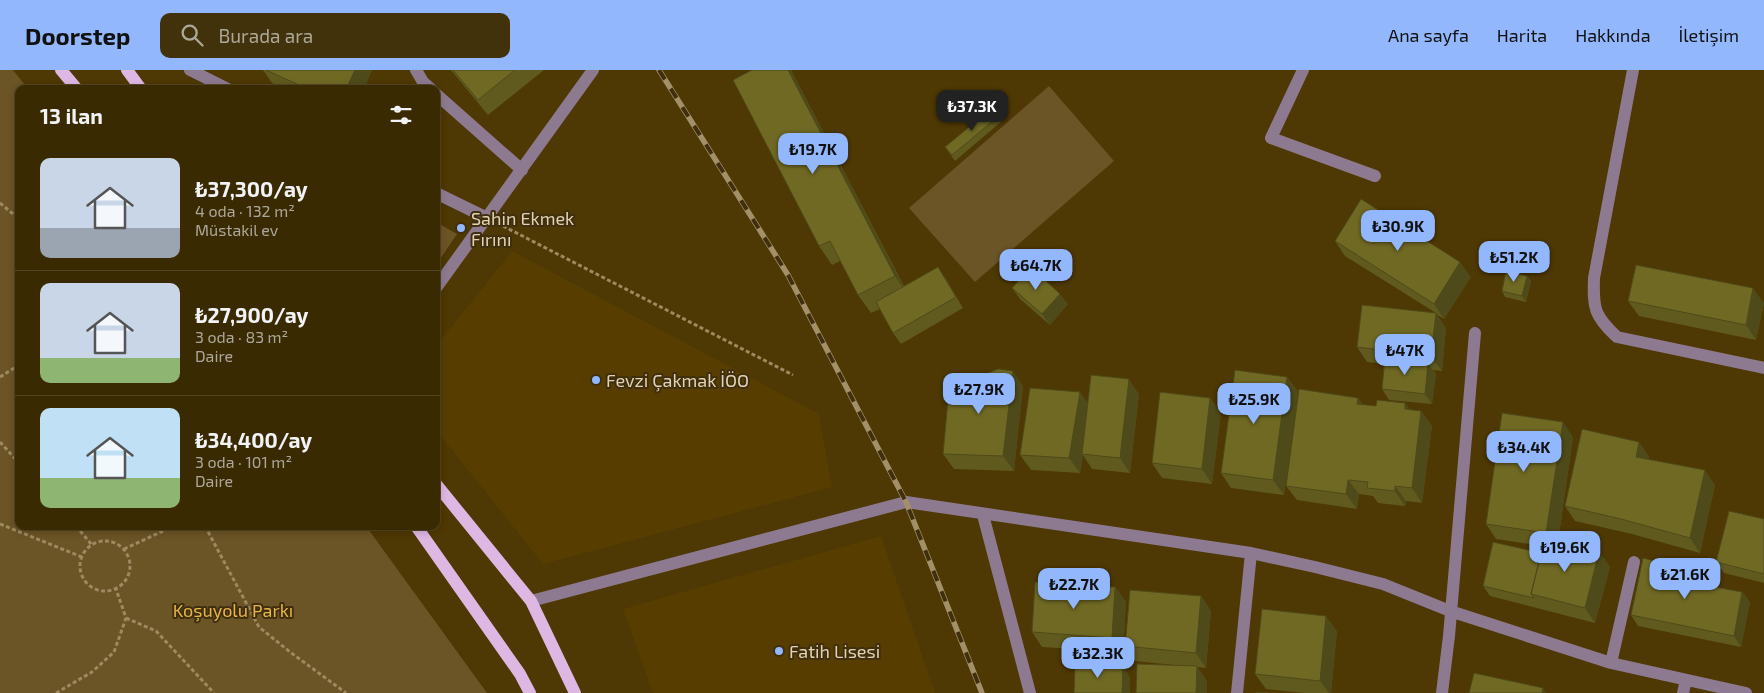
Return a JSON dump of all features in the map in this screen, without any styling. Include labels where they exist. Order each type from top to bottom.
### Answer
[{"type":"main road","points":[[61,70],[74,85]]},
{"type":"main road","points":[[127,70],[138,85]]},
{"type":"main road","points":[[440,489],[531,601],[575,693]]},
{"type":"main road","points":[[419,530],[520,674],[530,693]]},
{"type":"street","points":[[190,70],[220,85]]},
{"type":"street","points":[[416,70],[426,85]]},
{"type":"street","points":[[440,283],[593,70]]},
{"type":"street","points":[[1303,70],[1271,138],[1375,176]]},
{"type":"street","points":[[1633,70],[1594,278],[1593,302],[1601,323],[1617,337],[1764,368]]},
{"type":"street","points":[[440,98],[522,170]]},
{"type":"street","points":[[440,195],[487,218]]},
{"type":"street","points":[[1442,693],[1475,333]]},
{"type":"street","points":[[531,601],[906,502],[1251,553],[1315,567],[1383,584],[1450,611],[1611,663],[1746,693]]},
{"type":"street","points":[[982,514],[1030,693]]},
{"type":"street","points":[[1237,693],[1251,553]]},
{"type":"street","points":[[1611,663],[1634,562]]},
{"type":"street","points":[[1683,693],[1686,680]]},
{"type":"path","points":[[0,203],[15,216]]},
{"type":"path","points":[[487,218],[793,374]]},
{"type":"path","points":[[0,377],[15,368]]},
{"type":"path","points":[[0,442],[15,459]]},
{"type":"path","points":[[0,524],[82,557]]},
{"type":"path","points":[[79,530],[92,545]]},
{"type":"path","points":[[124,549],[165,530]]},
{"type":"path","points":[[207,530],[259,627],[346,693]]},
{"type":"path","points":[[109,541],[124,549],[130,563],[130,570],[128,578],[116,589],[100,591],[92,588],[85,582],[81,574],[80,565],[82,557],[92,545],[109,541]]},
{"type":"path","points":[[56,693],[92,672],[114,652],[126,618],[116,589]]},
{"type":"path","points":[[126,618],[156,631],[214,693]]},
{"type":"shaded area","name":"Fevzi Çakmak İÖO","points":[[512,251],[819,414],[832,487],[543,564],[440,435],[440,341]]},
{"type":"shaded area","name":"Fatih Lisesi","points":[[881,536],[935,693],[653,693],[623,609]]},
{"type":"green space","name":"Koşuyolu Parkı","points":[[0,70],[13,70],[25,85],[15,85],[15,530],[369,530],[487,693],[0,693]]},
{"type":"green space","points":[[1049,86],[1114,161],[975,282],[909,208]]},
{"type":"green space","points":[[440,224],[457,234],[440,259]]},
{"type":"building","points":[[266,70],[355,70],[348,85],[299,85]]},
{"type":"building","points":[[453,70],[515,70],[478,100]]},
{"type":"building","points":[[752,70],[788,70],[895,276],[858,295],[830,241],[819,246],[733,80]]},
{"type":"building","points":[[992,108],[999,116],[952,155],[945,147]]},
{"type":"building","points":[[1361,199],[1460,262],[1434,304],[1335,241]]},
{"type":"building","points":[[1636,265],[1753,288],[1746,325],[1628,301]]},
{"type":"building","points":[[938,267],[956,297],[893,333],[876,302]]},
{"type":"building","points":[[1031,267],[1060,294],[1042,314],[1012,288]]},
{"type":"building","points":[[1506,271],[1527,276],[1522,296],[1502,291]]},
{"type":"building","points":[[1362,305],[1436,313],[1431,356],[1357,347]]},
{"type":"building","points":[[1385,358],[1428,364],[1425,394],[1382,389]]},
{"type":"building","points":[[998,369],[1013,371],[1003,456],[943,454],[949,389]]},
{"type":"building","points":[[1235,370],[1287,377],[1273,480],[1221,473]]},
{"type":"building","points":[[1091,375],[1129,379],[1120,458],[1082,454]]},
{"type":"building","points":[[1030,388],[1080,392],[1069,458],[1020,455]]},
{"type":"building","points":[[1299,389],[1358,398],[1357,404],[1376,406],[1377,400],[1405,403],[1405,409],[1421,411],[1412,488],[1395,486],[1395,491],[1367,488],[1368,482],[1348,480],[1346,494],[1286,486]]},
{"type":"building","points":[[1160,392],[1210,398],[1202,469],[1152,463]]},
{"type":"building","points":[[1502,413],[1563,422],[1546,533],[1486,524]]},
{"type":"building","points":[[1582,429],[1639,442],[1636,457],[1705,470],[1690,538],[1565,506]]},
{"type":"building","points":[[1729,511],[1764,519],[1764,574],[1716,562]]},
{"type":"building","points":[[1545,538],[1599,552],[1585,608],[1531,594]]},
{"type":"building","points":[[1493,542],[1541,553],[1531,594],[1534,598],[1483,586]]},
{"type":"building","points":[[1643,558],[1658,562],[1656,570],[1677,574],[1679,565],[1695,568],[1692,583],[1742,592],[1734,636],[1631,615]]},
{"type":"building","points":[[1035,582],[1115,587],[1112,638],[1032,632]]},
{"type":"building","points":[[1130,590],[1201,596],[1196,653],[1125,646]]},
{"type":"building","points":[[1262,609],[1326,616],[1320,681],[1255,674]]},
{"type":"building","points":[[1075,664],[1123,666],[1122,693],[1074,693]]},
{"type":"building","points":[[1137,664],[1197,666],[1196,693],[1136,693]]},
{"type":"building","points":[[1474,673],[1543,688],[1542,693],[1469,693]]},
{"type":"railway","points":[[659,70],[788,275],[906,502],[982,693]]},
{"type":"place","name":"Sahin Ekmek Fırını","points":[[461,228]]},
{"type":"place","name":"Fevzi Çakmak İÖO","points":[[596,380]]},
{"type":"place","name":"Fatih Lisesi","points":[[779,651]]}]
